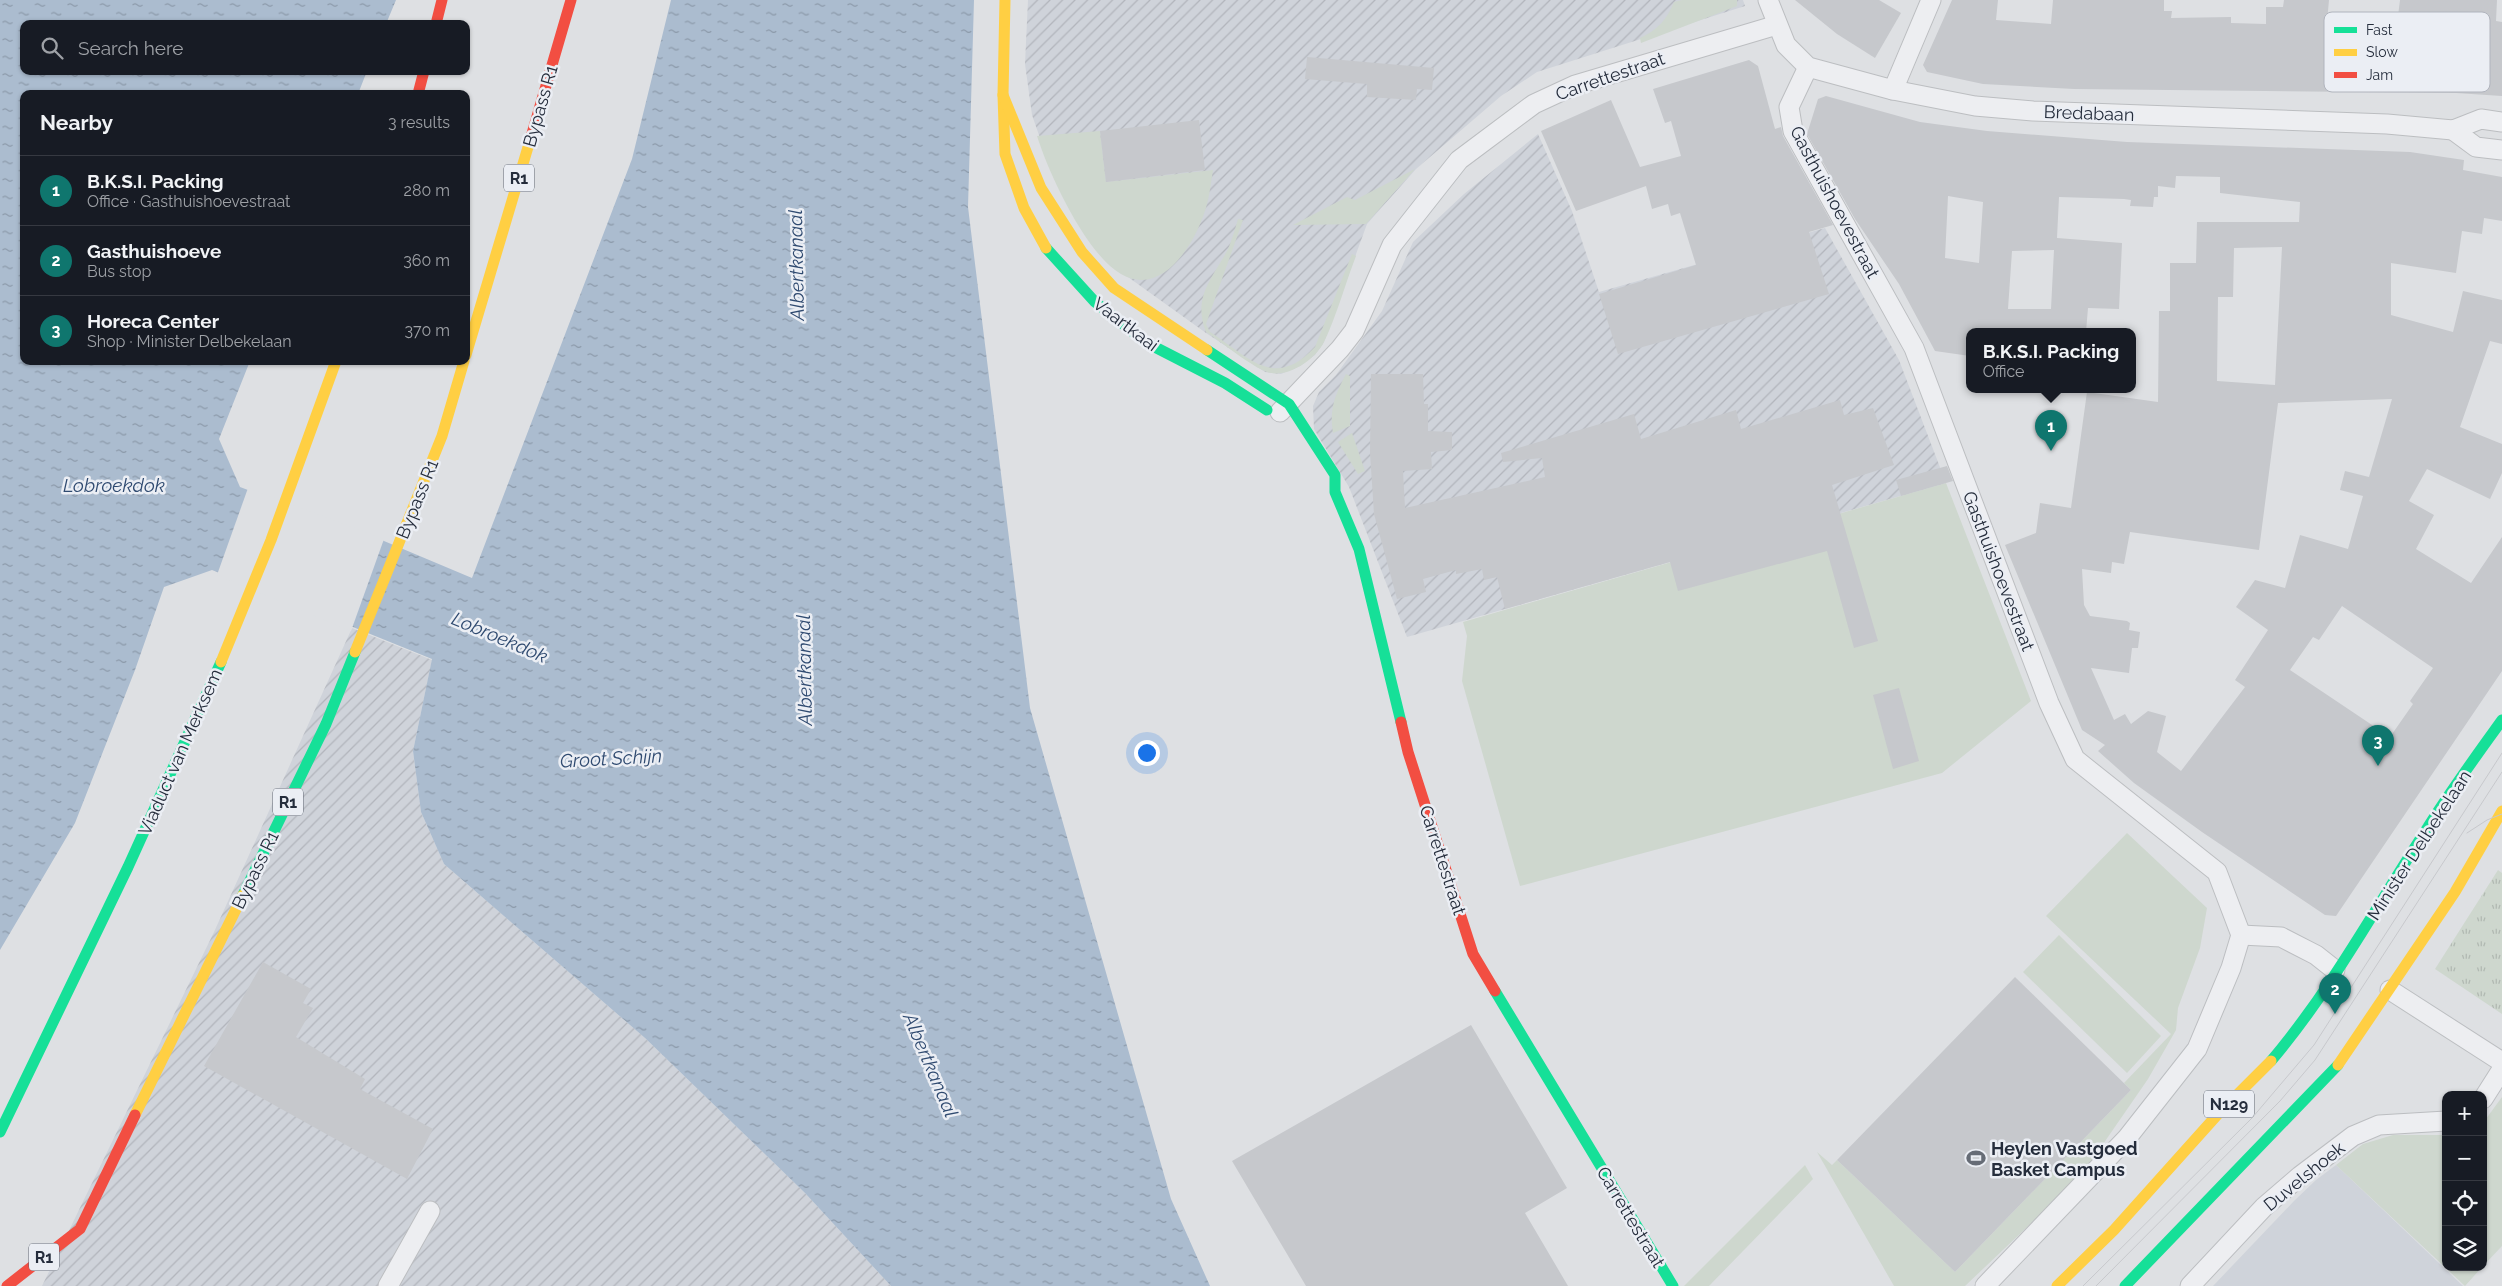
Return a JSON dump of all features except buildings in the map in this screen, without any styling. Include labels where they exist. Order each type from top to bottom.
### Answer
[{"type":"main road","points":[[437,20],[442,0]]},
{"type":"main road","name":"Bypass R1","points":[[470,341],[571,0]]},
{"type":"main road","name":"Vaartkaai","points":[[1005,0],[1003,95],[1005,154],[1024,208],[1047,251],[1095,302],[1147,343],[1282,414]]},
{"type":"main road","points":[[419,90],[423,75]]},
{"type":"main road","name":"Vaartkaai","points":[[1003,95],[1041,188],[1082,252],[1114,288],[1282,414]]},
{"type":"main road","name":"Viaduct van Merksem","points":[[0,1132],[148,824],[225,653],[273,534],[335,365]]},
{"type":"main road","name":"Bypass R1","points":[[7,1286],[80,1229],[326,724],[442,436],[463,365]]},
{"type":"main road","name":"Carrettestraat","points":[[1282,414],[1335,475],[1335,492],[1349,521],[1359,550],[1408,752],[1473,954],[1673,1286]]},
{"type":"main road","points":[[1324,481],[1335,492]]},
{"type":"main road","name":"Minister Delbekelaan","points":[[2335,970],[2345,959],[2429,825],[2502,720]]},
{"type":"main road","name":"N129","points":[[2125,1286],[2333,1072],[2390,990],[2478,855],[2502,811]]},
{"type":"main road","name":"N129","points":[[2057,1286],[2114,1230],[2218,1114],[2260,1074],[2287,1042],[2335,970]]},
{"type":"street","name":"Bredabaan","points":[[1768,0],[1786,45],[1808,67],[1892,90],[2004,109],[2387,124],[2453,130],[2481,119],[2502,122]]},
{"type":"street","points":[[1892,90],[1931,0]]},
{"type":"street","name":"Carrettestraat","points":[[1282,414],[1354,331],[1392,245],[1458,160],[1534,104],[1575,85],[1777,25]]},
{"type":"street","name":"Gasthuishoevestraat","points":[[1808,67],[1789,107],[1792,131],[1914,348],[2049,703],[2075,759],[2217,872],[2240,935]]},
{"type":"street","points":[[2453,130],[2476,147],[2502,150]]},
{"type":"street","points":[[1985,1286],[2127,1138],[2197,1049],[2231,968],[2240,935],[2281,937],[2316,955],[2335,970]]},
{"type":"street","points":[[2390,990],[2500,1058],[2486,1091]]},
{"type":"street","name":"Duvelshoek","points":[[2190,1286],[2264,1207],[2300,1176],[2354,1136],[2379,1125],[2442,1122]]},
{"type":"street","points":[[388,1286],[430,1211]]},
{"type":"shaded area","points":[[1028,0],[1743,0],[1745,6],[1537,72],[1501,96],[1416,169],[1367,224],[1324,342],[1315,355],[1300,366],[1281,374],[1265,372],[1206,333],[1121,272],[1040,138],[1032,115],[1025,64]]},
{"type":"shaded area","points":[[1538,134],[1572,211],[1599,292],[1825,228],[1899,360],[1946,483],[1407,637],[1349,487],[1314,429],[1313,406],[1319,392],[1336,375],[1382,311],[1413,242],[1464,194]]},
{"type":"shaded area","points":[[352,628],[432,660],[413,751],[421,812],[444,864],[645,1038],[805,1193],[891,1286],[42,1286],[214,932]]},
{"type":"shaded area","points":[[2336,1165],[2442,1266],[2442,1271],[2447,1271],[2463,1286],[2213,1286],[2316,1180]]},
{"type":"green space","points":[[1682,0],[1737,0],[1737,6],[1641,43],[1640,38],[1661,23],[1674,2]]},
{"type":"green space","points":[[1100,131],[1106,182],[1213,170],[1207,204],[1196,233],[1177,262],[1165,272],[1151,279],[1137,280],[1121,274],[1108,264],[1095,249],[1070,212],[1050,171],[1037,136]]},
{"type":"green space","points":[[1415,169],[1366,224],[1293,225],[1347,197],[1355,200]]},
{"type":"green space","points":[[1238,219],[1243,220],[1206,324],[1210,332],[1262,365],[1274,368],[1287,367],[1300,360],[1315,347],[1352,254],[1356,256],[1333,321],[1320,349],[1300,366],[1283,373],[1267,372],[1244,359],[1206,332],[1202,320],[1201,308],[1206,288],[1228,249]]},
{"type":"green space","points":[[1346,374],[1350,376],[1350,426],[1333,433],[1332,409]]},
{"type":"green space","points":[[1352,433],[1365,471],[1358,474],[1338,442]]},
{"type":"green space","points":[[1946,483],[2031,701],[1942,773],[1520,886],[1462,681],[1467,636],[1463,622]]},
{"type":"green space","points":[[2127,833],[2207,908],[2200,948],[2178,1008],[2176,1030],[2148,1079],[2081,1176],[1965,1286],[1894,1286],[1817,1152],[1832,1165],[1837,1160],[1955,1272],[2131,1090],[2124,1083],[2171,1034],[2046,916]]},
{"type":"green space","points":[[2498,870],[2502,873],[2502,1014],[2435,969]]},
{"type":"green space","points":[[2059,935],[2161,1036],[2127,1073],[2023,972]]},
{"type":"green space","points":[[2502,1097],[2502,1246],[2487,1262],[2487,1136],[2487,1118]]},
{"type":"green space","points":[[2393,1135],[2442,1135],[2442,1264],[2336,1165],[2363,1144]]},
{"type":"green space","points":[[1805,1165],[1813,1179],[1709,1286],[1684,1286]]},
{"type":"green space","points":[[2449,1271],[2478,1271],[2465,1286]]},
{"type":"water","points":[[0,0],[396,0],[388,20],[20,20],[20,75],[365,75],[360,90],[20,90],[20,365],[248,365],[219,439],[240,487],[384,541],[472,578],[632,159],[671,0],[974,0],[968,207],[1030,708],[1171,1199],[1210,1286],[891,1286],[805,1193],[645,1038],[444,864],[421,812],[413,751],[432,659],[212,570],[164,587],[135,670],[75,823],[0,950]]},
{"type":"pier","points":[[248,488],[384,539],[351,631],[217,575]]},
{"type":"tram line","points":[[2083,1286],[2252,1118],[2314,1045],[2502,753]]},
{"type":"tram line","points":[[2096,1286],[2280,1101],[2315,1060],[2502,772]]},
{"type":"tram line","points":[[2467,833],[2487,820],[2502,814]]},
{"type":"traffic: fast","points":[[1046,248],[1095,302],[1147,343],[1225,383],[1267,410]]},
{"type":"traffic: fast","points":[[1207,350],[1289,404],[1335,475],[1335,492],[1359,549],[1401,722]]},
{"type":"traffic: fast","points":[[243,895],[326,724],[355,652]]},
{"type":"traffic: fast","points":[[0,1132],[128,867],[221,662]]},
{"type":"traffic: fast","points":[[2271,1061],[2334,976],[2437,813],[2502,720]]},
{"type":"traffic: fast","points":[[1495,991],[1673,1286]]},
{"type":"traffic: fast","points":[[2125,1286],[2338,1065]]},
{"type":"traffic: slow","points":[[1005,0],[1003,95],[1005,154],[1024,208],[1046,248]]},
{"type":"traffic: slow","points":[[1003,95],[1041,188],[1082,252],[1114,288],[1207,350]]},
{"type":"traffic: slow","points":[[470,342],[531,137]]},
{"type":"traffic: slow","points":[[221,662],[271,540],[335,365]]},
{"type":"traffic: slow","points":[[355,652],[442,436],[463,365]]},
{"type":"traffic: slow","points":[[2338,1065],[2455,892],[2502,811]]},
{"type":"traffic: slow","points":[[135,1115],[243,895]]},
{"type":"traffic: slow","points":[[2057,1286],[2114,1230],[2218,1114],[2271,1061]]},
{"type":"traffic: jam","points":[[437,20],[442,0]]},
{"type":"traffic: jam","points":[[531,137],[571,0]]},
{"type":"traffic: jam","points":[[419,90],[423,75]]},
{"type":"traffic: jam","points":[[1401,722],[1408,752],[1473,954],[1495,991]]},
{"type":"traffic: jam","points":[[7,1286],[80,1229],[135,1115]]},
{"type":"place","name":"B.K.S.I. Packing","points":[[2051,451]]},
{"type":"place","name":"Horeca Center","points":[[2378,766]]},
{"type":"place","name":"Gasthuishoeve","points":[[2335,1014]]},
{"type":"place","name":"Heylen Vastgoed Basket Campus","points":[[1976,1158]]},
{"type":"water label","name":"Albertkanaal","points":[[796,265]]},
{"type":"water label","name":"Lobroekdok","points":[[114,485]]},
{"type":"water label","name":"Lobroekdok","points":[[500,637]]},
{"type":"water label","name":"Albertkanaal","points":[[804,670]]},
{"type":"water label","name":"Groot Schijn","points":[[611,758]]},
{"type":"water label","name":"Albertkanaal","points":[[931,1065]]}]
